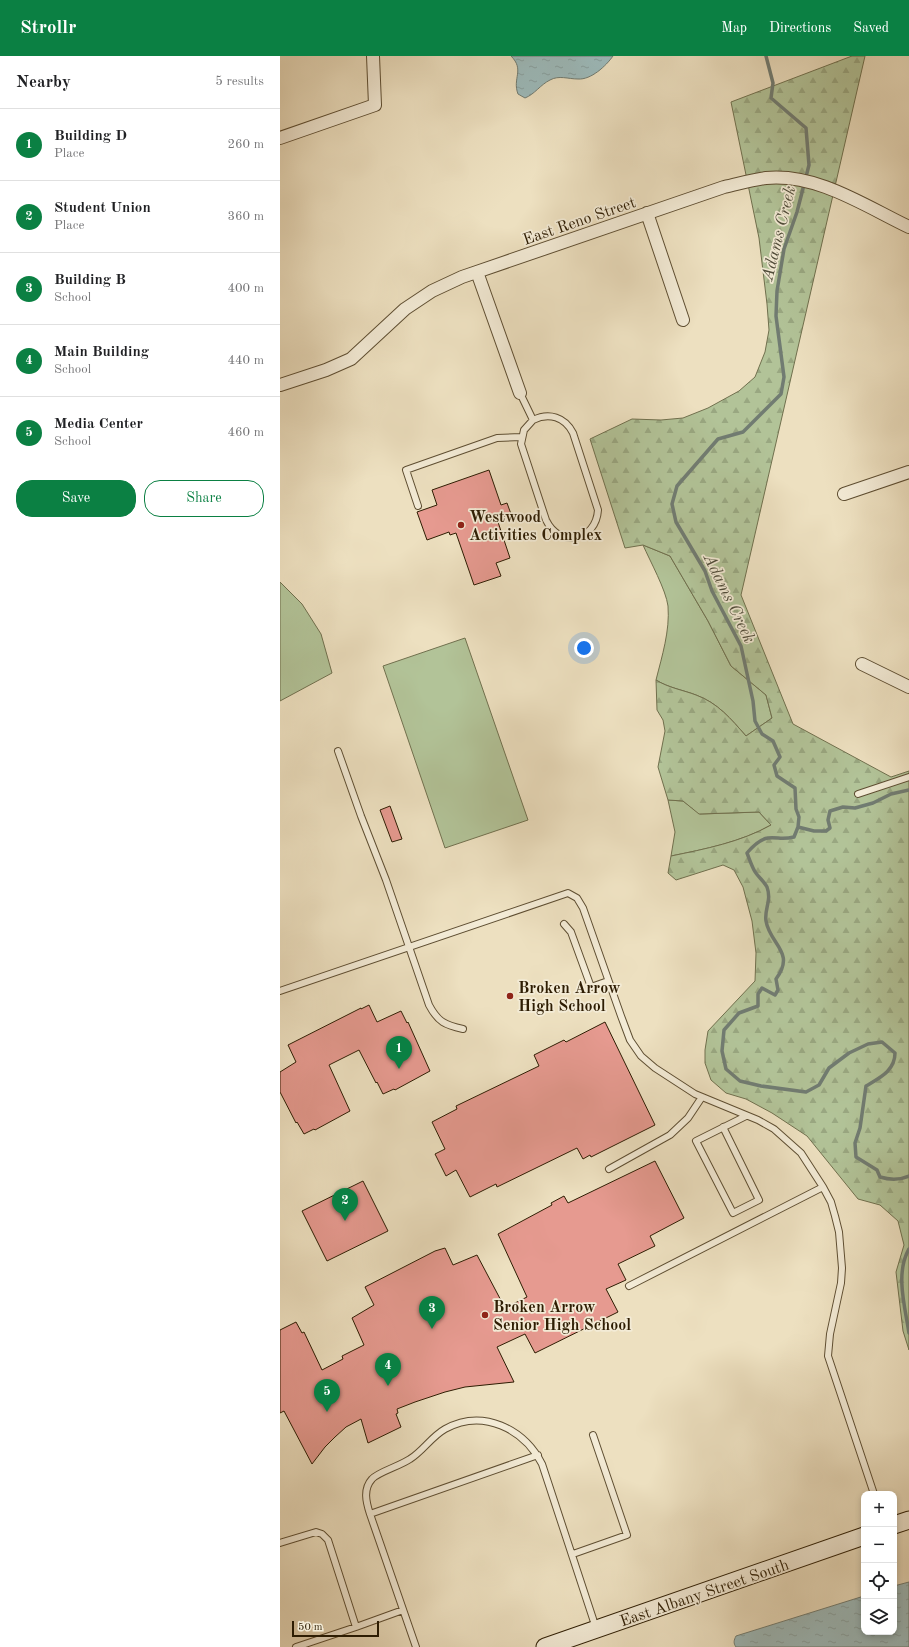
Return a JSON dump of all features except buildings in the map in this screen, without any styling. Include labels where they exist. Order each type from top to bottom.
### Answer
[{"type":"street","points":[[280,138],[374,106],[373,56]]},
{"type":"street","name":"East Reno Street","points":[[280,385],[326,370],[350,359],[404,309],[432,291],[477,272],[724,187],[767,178],[788,178],[814,183],[843,195],[909,227]]},
{"type":"street","points":[[648,213],[683,320]]},
{"type":"street","points":[[477,272],[520,393]]},
{"type":"street","points":[[844,494],[909,472]]},
{"type":"street","points":[[862,664],[909,687]]},
{"type":"street","points":[[897,1524],[909,1520]]},
{"type":"street","name":"East Albany Street South","points":[[545,1647],[661,1608],[861,1537]]},
{"type":"lane","points":[[520,393],[533,420]]},
{"type":"lane","points":[[553,416],[559,418],[570,427],[598,510],[596,523],[586,534],[580,537],[566,538],[549,526],[522,450],[521,437],[527,424],[533,420],[539,417],[553,416]]},
{"type":"lane","points":[[418,506],[406,470],[497,438],[521,437]]},
{"type":"lane","points":[[338,751],[386,880],[429,1005],[434,1016],[445,1025],[463,1030]]},
{"type":"lane","points":[[858,794],[909,777]]},
{"type":"lane","points":[[280,991],[568,893],[577,898],[583,908],[630,1040],[641,1056],[673,1081],[702,1097],[758,1120],[774,1129],[801,1154],[823,1187],[835,1216],[841,1250],[842,1268],[841,1283],[830,1334],[828,1356],[873,1491]]},
{"type":"lane","points":[[564,924],[571,932],[591,987],[608,981]]},
{"type":"lane","points":[[609,1169],[670,1135],[688,1118],[702,1097]]},
{"type":"lane","points":[[723,1127],[759,1200],[733,1213],[696,1141],[723,1127],[746,1116]]},
{"type":"lane","points":[[629,1286],[823,1187]]},
{"type":"lane","points":[[416,1647],[370,1514],[366,1500],[366,1489],[372,1478],[402,1464],[417,1454],[431,1439],[444,1429],[470,1422],[490,1422],[508,1428],[521,1436],[538,1455],[573,1554],[597,1629]]},
{"type":"lane","points":[[573,1554],[627,1535],[593,1435]]},
{"type":"lane","points":[[370,1514],[538,1455]]},
{"type":"lane","points":[[280,1543],[316,1532],[322,1534],[328,1540],[356,1627]]},
{"type":"lane","points":[[296,1647],[403,1610]]},
{"type":"green space","points":[[852,56],[865,56],[741,595],[793,724],[891,777],[909,771],[909,1350],[903,1331],[896,1272],[904,1245],[898,1221],[880,1205],[858,1199],[807,1136],[772,1113],[746,1099],[726,1093],[711,1080],[705,1063],[705,1050],[708,1031],[755,981],[756,953],[752,921],[743,887],[734,870],[723,865],[676,880],[668,873],[671,856],[710,848],[748,836],[771,825],[759,812],[699,814],[683,801],[668,800],[658,767],[665,731],[663,720],[657,710],[656,680],[711,702],[724,712],[746,736],[772,718],[766,695],[731,666],[708,621],[670,556],[643,545],[625,548],[590,439],[632,419],[661,420],[683,418],[708,408],[739,391],[755,377],[765,352],[769,330],[767,304],[759,238],[731,102]]},
{"type":"green space","points":[[643,545],[670,556],[708,621],[731,666],[766,695],[772,718],[746,736],[724,712],[711,702],[656,680],[667,634],[668,606],[661,584]]},
{"type":"green space","points":[[280,582],[302,604],[321,634],[332,673],[280,701]]},
{"type":"green space","points":[[465,638],[528,820],[445,848],[383,666]]},
{"type":"green space","points":[[668,800],[683,801],[700,814],[759,812],[771,825],[748,836],[710,848],[671,856],[675,832]]},
{"type":"water","points":[[511,56],[613,56],[593,75],[583,79],[560,77],[553,79],[546,82],[525,98],[518,94],[516,83],[518,70],[515,61]]},
{"type":"water","points":[[909,1582],[909,1647],[736,1647],[734,1644],[736,1636],[861,1597],[861,1635],[897,1635],[897,1585]]},
{"type":"waterway","name":"Adams Creek","points":[[766,56],[773,83],[771,98],[806,128],[809,165],[797,212],[784,249],[777,291],[776,316],[784,377],[781,394],[743,432],[718,439],[677,486],[672,504],[676,522],[705,571],[712,591],[741,646],[753,701],[755,721],[762,734],[773,741],[780,757],[774,765],[777,776],[795,788],[796,809],[799,817],[798,827],[794,837],[762,840],[747,853],[755,872],[767,887],[769,897],[766,921],[768,929],[783,955],[783,962],[776,979],[778,990],[775,995],[762,988],[758,994],[758,1006],[739,1013],[724,1030],[722,1051],[726,1069],[740,1081],[761,1086],[806,1092],[819,1085],[829,1068],[849,1053],[868,1044],[882,1042],[895,1053],[894,1059],[892,1065],[885,1073],[866,1086],[860,1128],[855,1143],[856,1157],[877,1170],[880,1177],[895,1179],[909,1176]]},
{"type":"waterway","points":[[798,827],[814,831],[826,831],[830,828],[828,820],[830,811],[843,807],[855,808],[873,803],[891,794],[909,790]]},
{"type":"waterway","name":"Adams Creek","points":[[909,1249],[905,1258],[902,1279],[902,1290],[909,1333]]},
{"type":"place","name":"Westwood Activities Complex","points":[[461,525]]},
{"type":"place","name":"Broken Arrow High School","points":[[510,996]]},
{"type":"place","name":"Building D","points":[[399,1069]]},
{"type":"place","name":"Student Union","points":[[345,1221]]},
{"type":"place","name":"Broken Arrow Senior High School","points":[[485,1315]]},
{"type":"place","name":"Building B","points":[[432,1329]]},
{"type":"place","name":"Main Building","points":[[388,1386]]},
{"type":"place","name":"Media Center","points":[[327,1412]]}]
